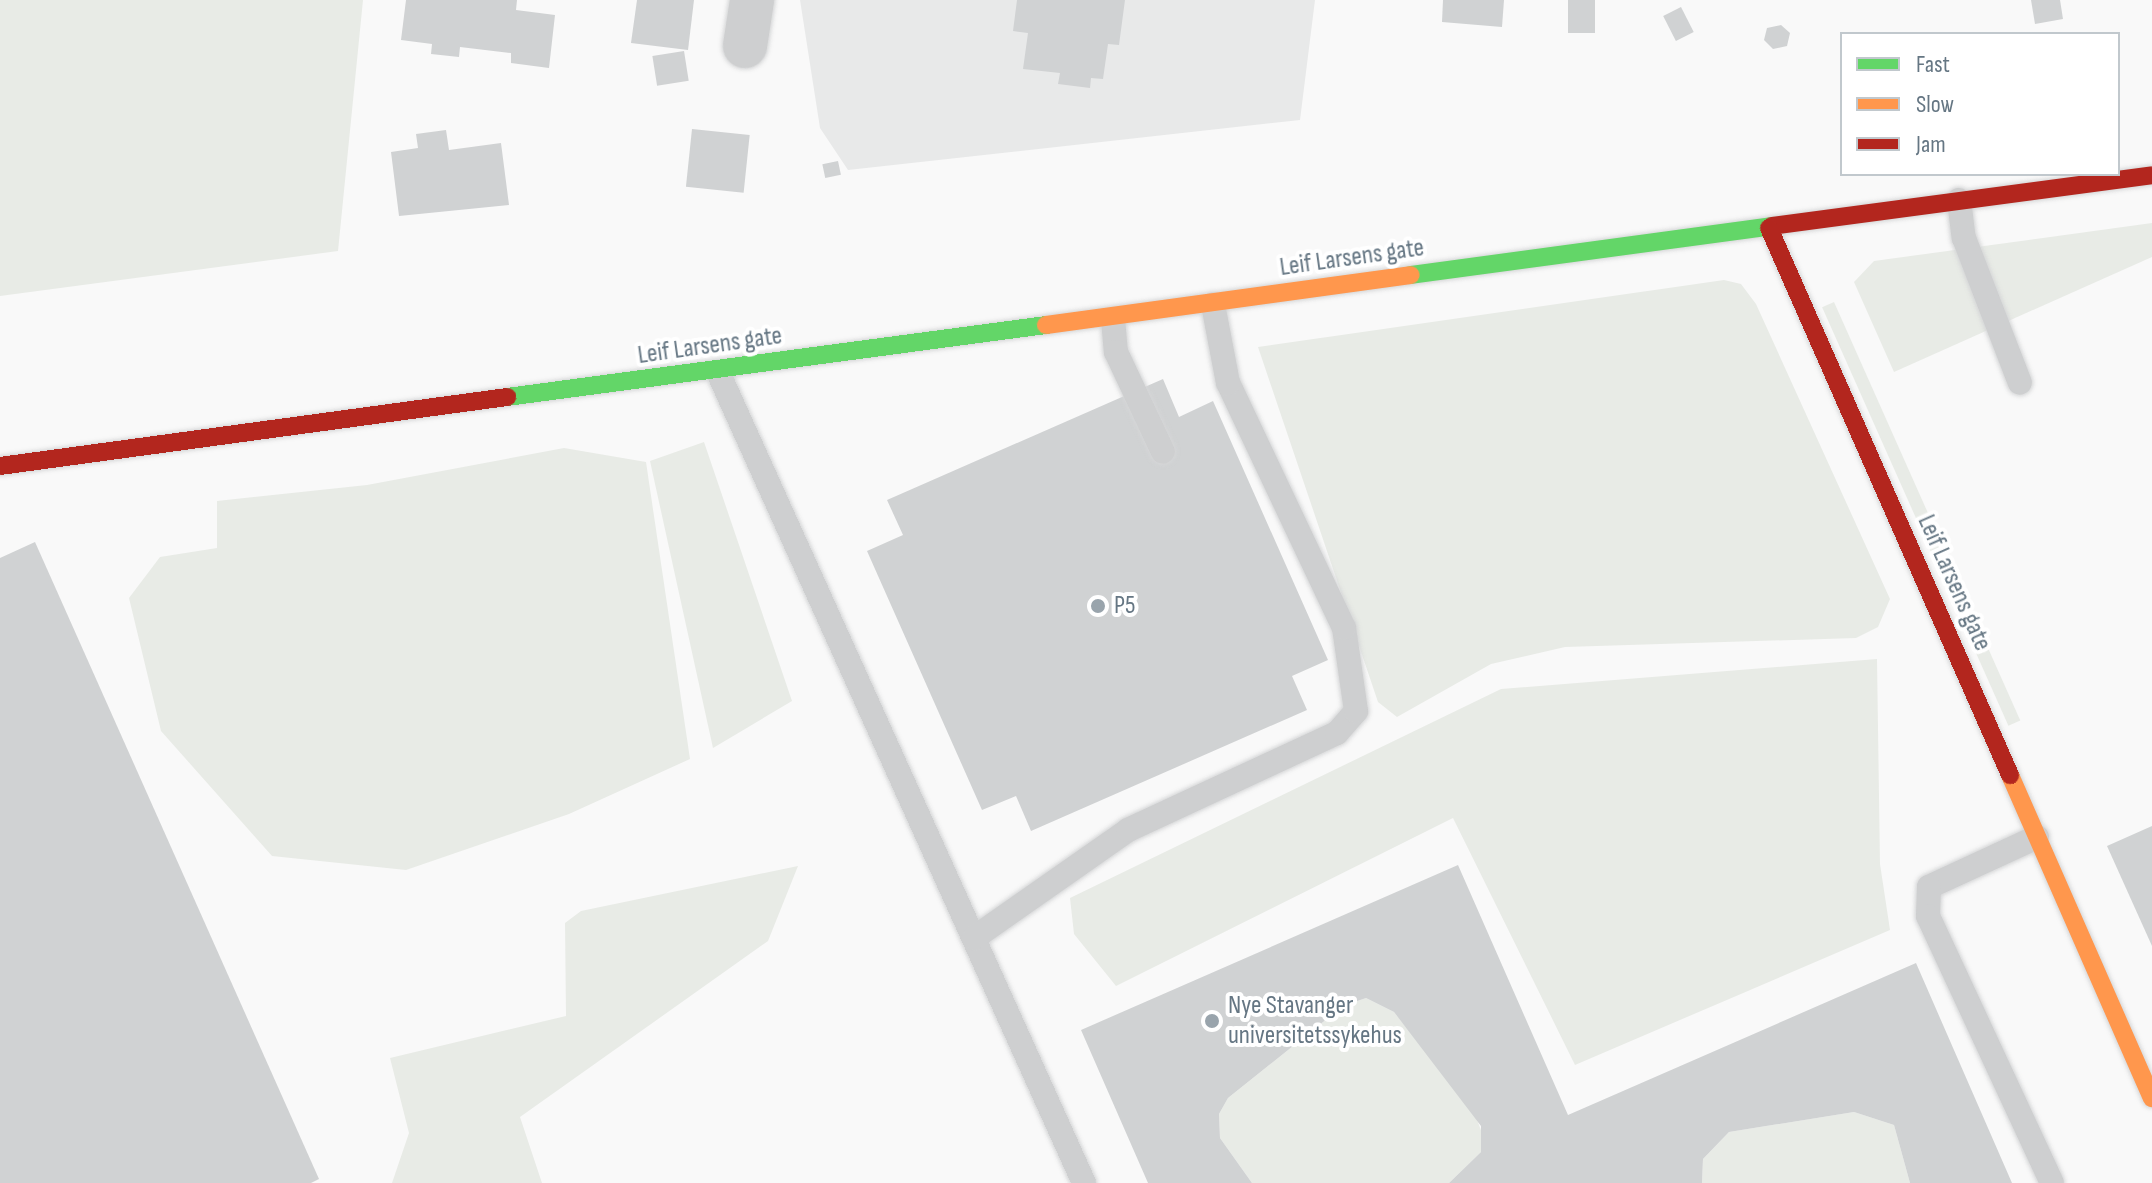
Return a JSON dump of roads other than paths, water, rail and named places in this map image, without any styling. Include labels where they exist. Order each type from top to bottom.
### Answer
[{"type":"street","points":[[745,46],[752,0]]},
{"type":"street","points":[[1769,228],[2152,175]]},
{"type":"street","name":"Leif Larsens gate","points":[[0,466],[1113,319],[1769,228],[2152,1098]]},
{"type":"lane","points":[[1959,200],[1964,238],[2020,383]]},
{"type":"lane","points":[[974,938],[1128,830],[1337,733],[1356,711],[1344,628],[1228,383],[1213,304]]},
{"type":"lane","points":[[1113,319],[1116,352],[1163,452]]},
{"type":"lane","points":[[718,372],[1084,1183]]},
{"type":"lane","points":[[2037,837],[1929,887],[1928,916],[2052,1183]]},
{"type":"place","name":"P5","points":[[1098,606]]},
{"type":"place","name":"Nye Stavanger universitetssykehus","points":[[1212,1021]]}]
